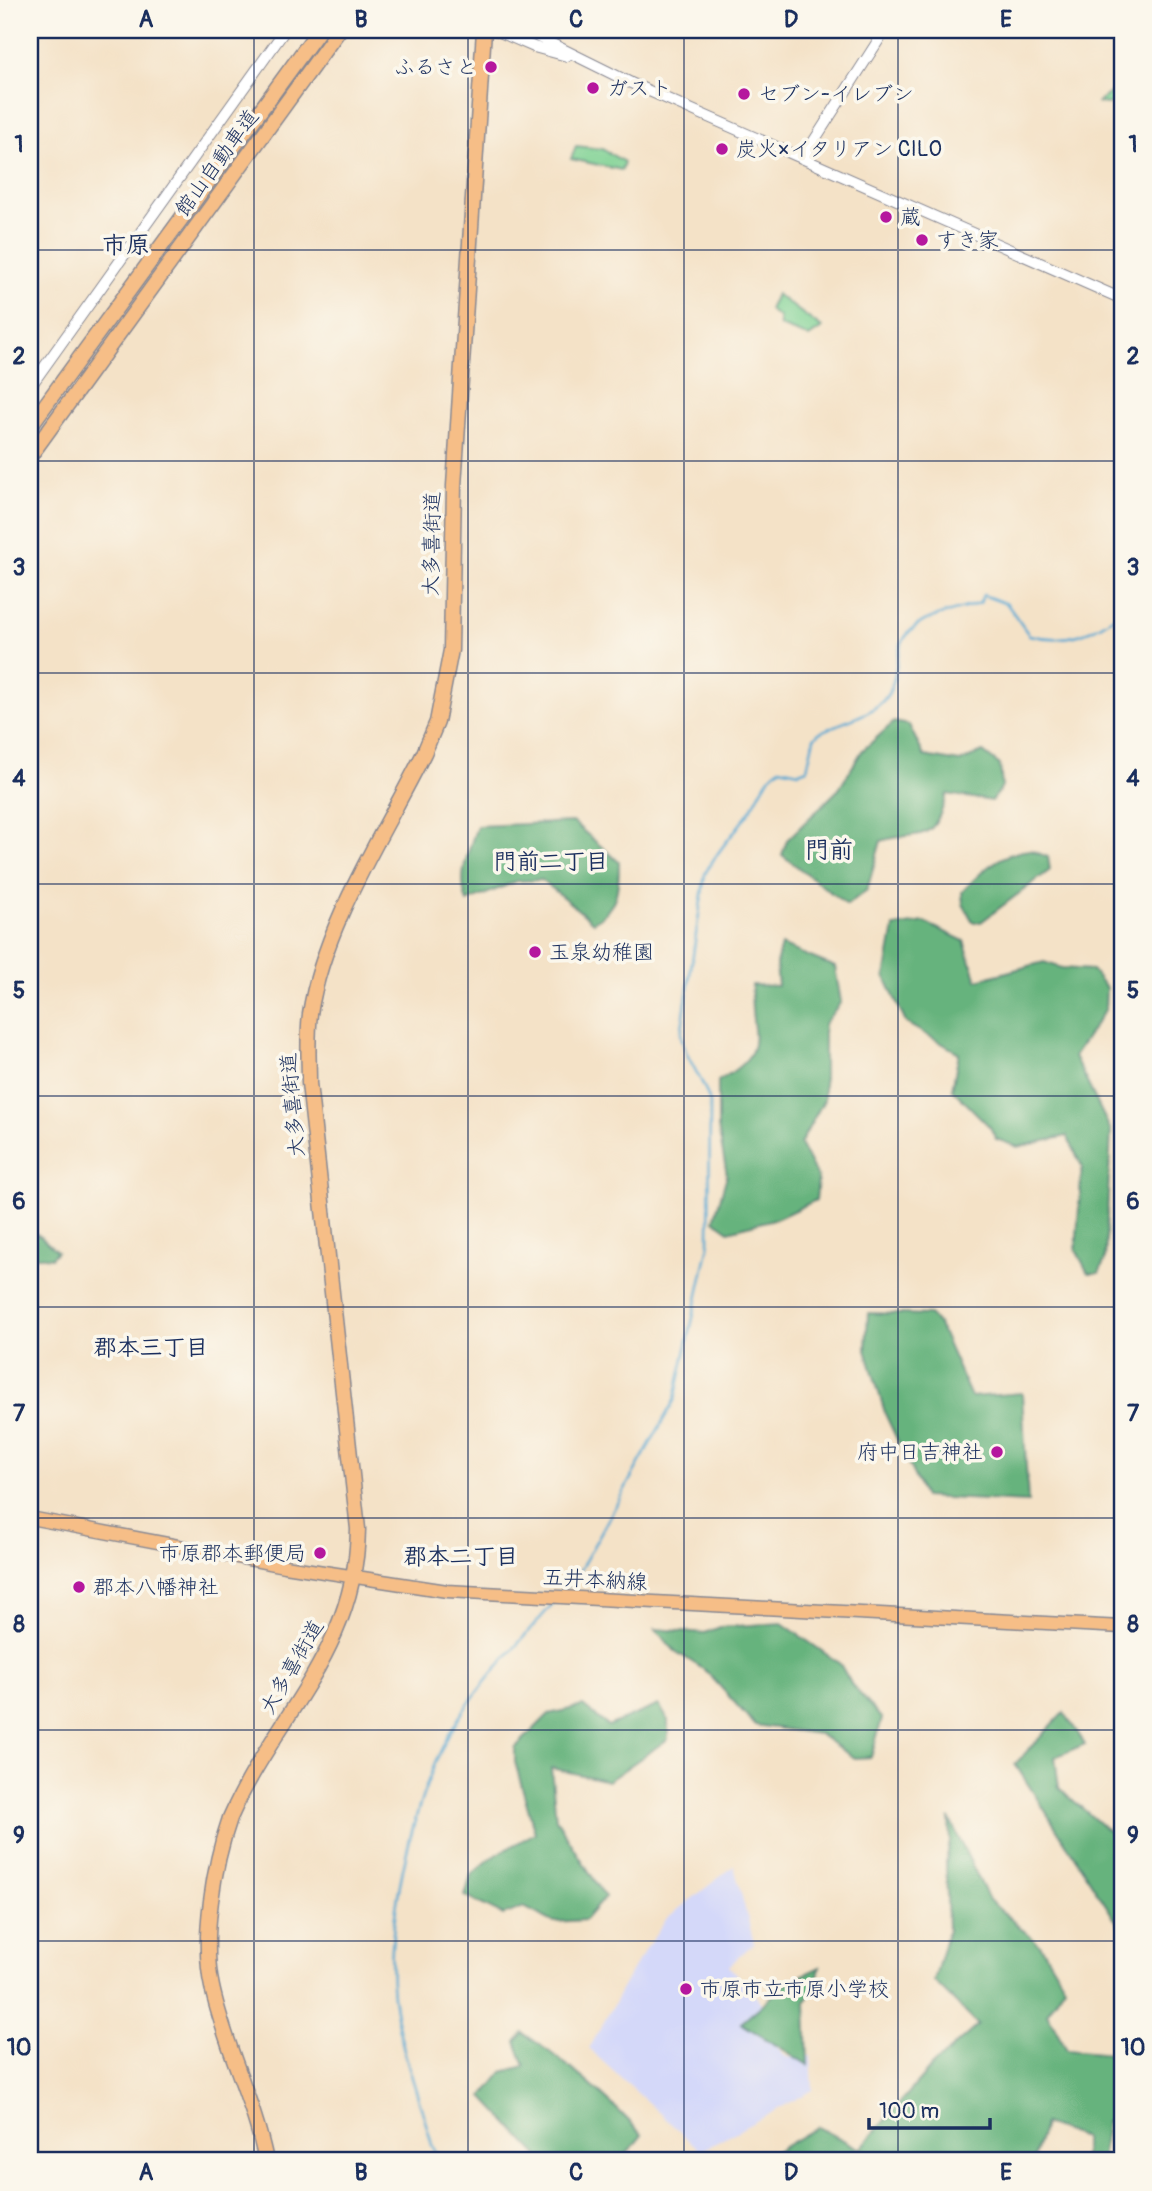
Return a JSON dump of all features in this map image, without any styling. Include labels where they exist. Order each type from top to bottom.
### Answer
[{"type":"highway","name":"館山自動車道","points":[[30,426],[319,30]]},
{"type":"highway","name":"館山自動車道","points":[[30,456],[339,30]]},
{"type":"highway","name":"大多喜街道","points":[[266,2161],[253,2107],[211,1984],[209,1936],[217,1870],[234,1809],[335,1637],[355,1578],[358,1529],[309,1083],[309,1031],[315,991],[328,946],[424,753],[437,722],[448,671],[453,630],[454,479],[484,30]]},
{"type":"main road","name":"五井本納線","points":[[30,1518],[355,1578],[477,1594],[1122,1628]]},
{"type":"street","points":[[30,387],[285,30]]},
{"type":"street","points":[[495,30],[534,47],[587,62]]},
{"type":"street","points":[[524,30],[587,62],[1122,299]]},
{"type":"street","points":[[803,158],[885,30]]},
{"type":"shaded area","name":"市原市立市原小学校","points":[[734,1866],[754,1943],[729,1966],[769,2011],[756,2024],[786,2057],[811,2056],[813,2090],[701,2151],[589,2049],[634,1967],[667,1918]]},
{"type":"green space","points":[[1122,84],[1122,105],[1097,103]]},
{"type":"green space","points":[[576,146],[602,149],[624,162],[622,170],[571,159]]},
{"type":"green space","points":[[776,294],[822,328],[809,337],[780,326],[779,317],[769,310]]},
{"type":"green space","points":[[894,722],[909,725],[924,756],[960,762],[983,752],[1000,765],[1002,787],[992,801],[947,794],[942,811],[930,829],[916,835],[881,841],[867,890],[847,905],[782,855],[787,840],[839,789],[862,751]]},
{"type":"green space","points":[[573,822],[619,862],[615,896],[608,911],[601,917],[593,922],[542,880],[517,881],[467,902],[463,873],[477,826]]},
{"type":"green space","points":[[1030,850],[1048,857],[1050,870],[981,922],[973,922],[963,904],[962,892],[984,870],[1000,859]]},
{"type":"green space","points":[[924,922],[964,941],[977,980],[1044,962],[1062,968],[1092,970],[1106,988],[1105,1010],[1074,1056],[1111,1131],[1105,1260],[1099,1273],[1088,1273],[1076,1250],[1082,1166],[1067,1136],[1018,1147],[996,1139],[990,1127],[952,1089],[959,1053],[906,1023],[885,977],[894,927]]},
{"type":"green space","points":[[781,945],[835,967],[841,1002],[824,1024],[824,1100],[800,1144],[818,1179],[816,1200],[778,1218],[729,1231],[714,1220],[727,1175],[718,1127],[718,1081],[747,1059],[752,1050],[752,985],[778,986],[776,964]]},
{"type":"green space","points":[[37,1234],[57,1251],[51,1258],[30,1255],[30,1237]]},
{"type":"green space","points":[[868,1313],[929,1315],[939,1325],[971,1397],[1022,1393],[1028,1502],[924,1497],[886,1416],[866,1350]]},
{"type":"green space","points":[[782,1623],[840,1664],[852,1685],[882,1719],[871,1757],[854,1758],[819,1734],[755,1725],[706,1671],[675,1651],[655,1629],[705,1633],[720,1627]]},
{"type":"green space","points":[[659,1705],[668,1720],[668,1739],[608,1781],[551,1768],[556,1819],[605,1897],[585,1920],[553,1922],[524,1907],[503,1915],[465,1896],[471,1875],[491,1858],[535,1833],[515,1762],[515,1748],[549,1714],[583,1706],[608,1726]]},
{"type":"green space","points":[[1064,1712],[1085,1744],[1055,1757],[1059,1788],[1122,1843],[1122,1930],[1015,1764]]},
{"type":"green space","points":[[949,1818],[989,1900],[1041,1946],[1065,1986],[1047,2013],[1067,2050],[1122,2055],[1122,2116],[1106,2122],[1101,2160],[1122,2161],[1084,2161],[1084,2138],[1044,2124],[1033,2161],[773,2161],[773,2153],[818,2127],[860,2149],[932,2066],[978,2025],[934,1981],[948,1930],[946,1862],[950,1842]]},
{"type":"green space","points":[[820,1967],[816,1984],[806,2002],[808,2065],[741,2023],[790,1981]]},
{"type":"green space","points":[[523,2033],[586,2081],[642,2135],[621,2161],[543,2161],[483,2097],[503,2072],[525,2066],[516,2042]]},
{"type":"waterway","points":[[561,1593],[580,1570],[675,1399],[709,1245],[710,1103],[704,1085],[686,1053],[681,1035],[705,874],[710,865],[775,772],[780,768],[799,772],[807,769],[814,738],[819,733],[864,714],[880,704],[892,685],[901,645],[907,635],[924,621],[980,603],[983,595],[1007,604],[1029,635],[1055,638],[1090,631],[1122,611]]},
{"type":"waterway","points":[[440,2161],[432,2145],[410,2071],[393,1996],[393,1936],[403,1870],[420,1804],[442,1748],[453,1728],[479,1689],[555,1601]]},
{"type":"place","name":"ふるさと","points":[[491,67]]},
{"type":"place","name":"ガスト","points":[[593,88]]},
{"type":"place","name":"セブン-イレブン","points":[[744,94]]},
{"type":"place","name":"炭火×イタリアン CILO","points":[[722,149]]},
{"type":"place","name":"蔵","points":[[886,217]]},
{"type":"place","name":"すき家","points":[[922,240]]},
{"type":"place","name":"玉泉幼稚園","points":[[535,952]]},
{"type":"place","name":"府中日吉神社","points":[[997,1452]]},
{"type":"place","name":"市原郡本郵便局","points":[[320,1553]]},
{"type":"place","name":"郡本八幡神社","points":[[79,1587]]},
{"type":"place","name":"市原市立市原小学校","points":[[686,1989]]},
{"type":"district","name":"市原","points":[[126,245]]},
{"type":"district","name":"門前","points":[[829,850]]},
{"type":"district","name":"門前二丁目","points":[[551,861]]},
{"type":"district","name":"郡本三丁目","points":[[151,1347]]},
{"type":"district","name":"郡本二丁目","points":[[461,1556]]}]
